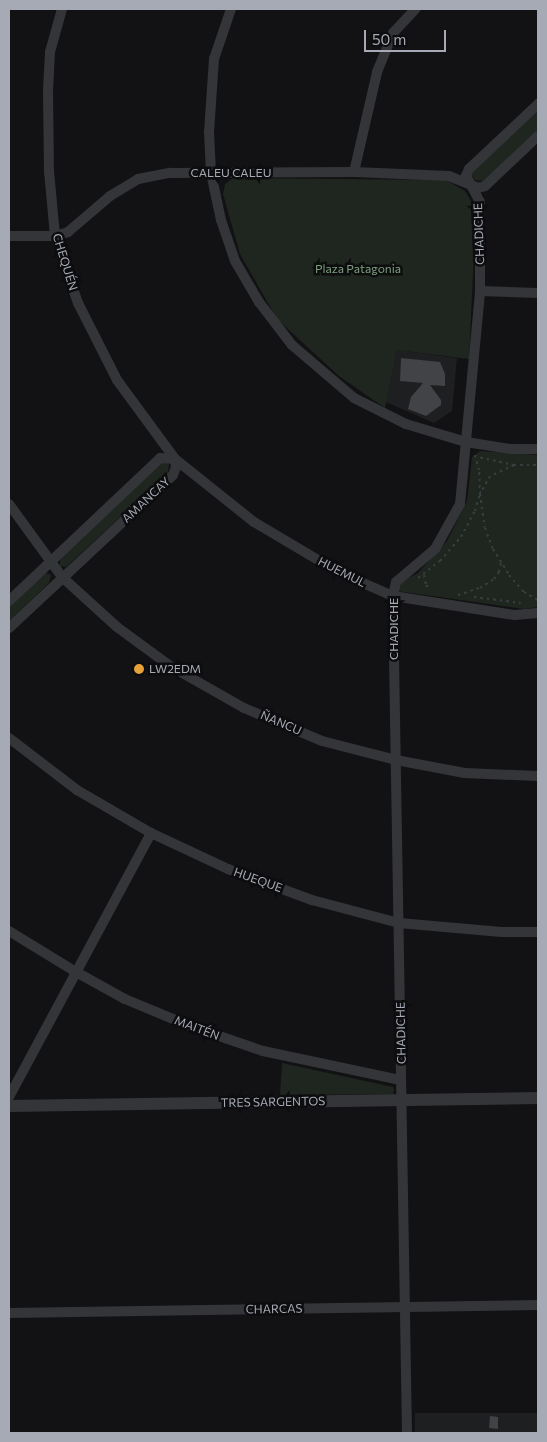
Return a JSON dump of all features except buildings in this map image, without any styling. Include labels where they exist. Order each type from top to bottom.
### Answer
[{"type":"street","name":"CHEQUÉN","points":[[62,9],[50,52],[48,91],[49,172],[55,236],[78,302],[117,380],[175,459]]},
{"type":"street","points":[[230,9],[214,59],[209,132],[211,173],[221,220],[235,261],[259,302],[292,345],[354,398],[406,424],[466,442],[510,449],[538,449]]},
{"type":"street","points":[[354,172],[377,72],[393,33],[415,9]]},
{"type":"street","points":[[538,104],[469,168],[466,176],[470,186],[478,188],[485,186],[538,136]]},
{"type":"street","name":"CALEU CALEU","points":[[9,236],[55,236],[68,232],[110,196],[138,179],[170,173],[354,172],[449,176],[470,186]]},
{"type":"street","name":"CHADICHE","points":[[407,1433],[392,596],[396,582],[435,549],[460,504],[480,292],[480,202],[470,186]]},
{"type":"street","points":[[480,292],[538,293]]},
{"type":"street","name":"AMANCAY","points":[[9,601],[160,458],[175,459],[176,467],[173,475],[9,628]]},
{"type":"street","name":"HUEMUL","points":[[175,459],[254,522],[340,572],[392,596],[515,615],[538,613]]},
{"type":"street","name":"ÑANCU","points":[[9,504],[62,577],[117,627],[170,666],[244,708],[322,741],[396,760],[465,773],[538,776]]},
{"type":"street","name":"HUEQUE","points":[[9,738],[77,790],[151,833],[228,869],[312,900],[399,923],[502,932],[538,932]]},
{"type":"street","points":[[9,1097],[151,833]]},
{"type":"street","name":"MAITÉN","points":[[9,931],[125,999],[174,1020],[262,1051],[402,1080]]},
{"type":"street","name":"TRES SARGENTOS","points":[[9,1106],[538,1098]]},
{"type":"street","name":"CHARCAS","points":[[9,1313],[538,1305]]},
{"type":"path","points":[[474,456],[514,465],[538,466]]},
{"type":"path","points":[[514,465],[490,476],[480,494],[485,528],[509,575],[524,592],[538,600]]},
{"type":"path","points":[[501,562],[499,572],[494,579],[480,588],[458,595],[529,604]]},
{"type":"path","points":[[422,589],[430,590],[426,585],[424,575]]},
{"type":"shaded area","points":[[397,350],[457,358],[452,411],[434,423],[386,402]]},
{"type":"shaded area","points":[[415,1413],[538,1413],[538,1433],[415,1433]]},
{"type":"green space","points":[[538,110],[538,130],[483,181],[475,180],[471,174],[472,171]]},
{"type":"green space","name":"Plaza Patagonia","points":[[233,178],[446,180],[465,191],[476,210],[469,359],[397,350],[385,408],[339,376],[277,319],[240,254],[223,194],[225,184]]},
{"type":"green space","points":[[480,451],[538,455],[538,607],[524,609],[397,591],[403,581],[418,573],[447,541],[467,501],[472,457]]},
{"type":"green space","points":[[163,462],[169,464],[168,473],[66,567],[60,566],[60,559]]},
{"type":"green space","points":[[44,572],[51,575],[49,583],[9,621],[9,606]]},
{"type":"green space","points":[[282,1063],[393,1087],[393,1094],[280,1095]]},
{"type":"place","name":"LW2EDM","points":[[139,669]]}]
